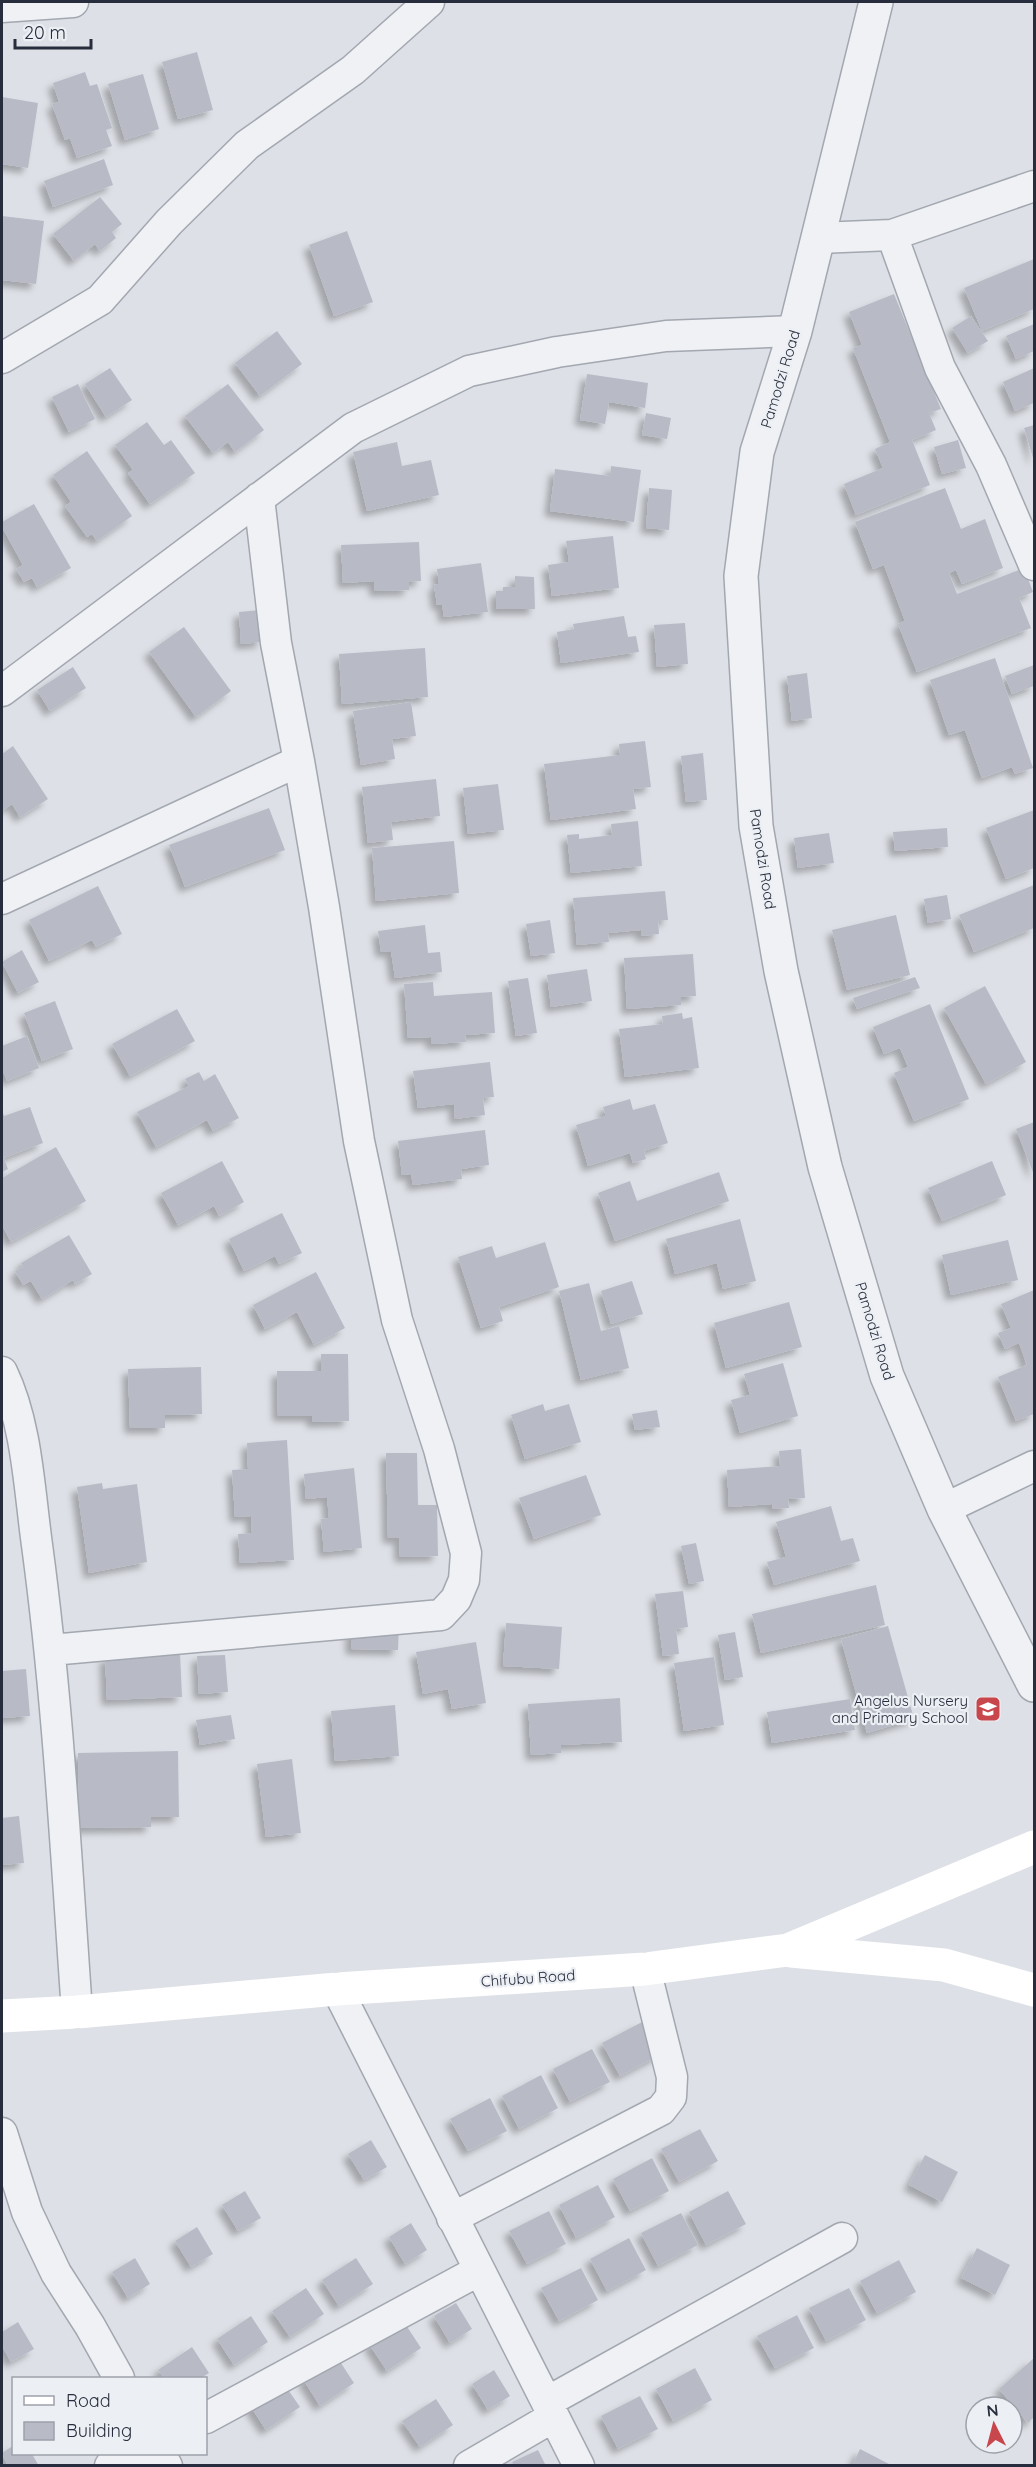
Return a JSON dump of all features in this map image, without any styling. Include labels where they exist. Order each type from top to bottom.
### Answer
[{"type":"main road","name":"Chifubu Road","points":[[2,2016],[76,2012],[337,1989],[645,1969],[788,1950],[1035,1847]]},
{"type":"main road","points":[[788,1950],[944,1965],[1035,1990]]},
{"type":"street","points":[[2,7],[73,2]]},
{"type":"street","points":[[4,353],[100,300],[169,222],[247,145],[353,70],[429,2]]},
{"type":"street","name":"Pamodzi Road","points":[[876,2],[795,331],[757,452],[741,576],[756,826],[781,971],[825,1167],[887,1376],[944,1509],[1035,1685]]},
{"type":"street","points":[[818,238],[892,235],[1035,186]]},
{"type":"street","points":[[892,235],[940,369],[990,465],[1035,565]]},
{"type":"street","points":[[2,691],[353,428],[469,371],[557,352],[666,336],[795,331]]},
{"type":"street","points":[[51,1650],[441,1614],[456,1599],[464,1580],[466,1553],[439,1449],[397,1320],[359,1142],[324,907],[276,643],[259,498]]},
{"type":"street","points":[[2,899],[298,761]]},
{"type":"street","points":[[2,1372],[13,1395],[25,1457],[51,1650],[76,2012]]},
{"type":"street","points":[[944,1509],[1035,1466]]},
{"type":"street","points":[[452,2218],[661,2110],[671,2097],[672,2076],[645,1969]]},
{"type":"street","points":[[337,1989],[478,2271],[579,2466]]},
{"type":"street","points":[[2,2133],[27,2212],[51,2263],[118,2377]]},
{"type":"street","points":[[469,2466],[550,2409],[842,2238]]},
{"type":"street","points":[[207,2417],[478,2271]]},
{"type":"street","points":[[110,2466],[135,2455]]},
{"type":"building","points":[[197,52],[213,110],[178,119],[162,62]]},
{"type":"building","points":[[85,72],[90,86],[97,84],[112,128],[106,130],[112,146],[77,158],[70,138],[65,140],[52,104],[59,102],[53,83]]},
{"type":"building","points":[[143,74],[159,129],[125,140],[108,84]]},
{"type":"building","points":[[2,97],[38,103],[28,168],[2,164]]},
{"type":"building","points":[[104,159],[113,185],[53,207],[44,181]]},
{"type":"building","points":[[100,197],[122,224],[112,232],[116,238],[100,251],[95,244],[74,261],[53,234]]},
{"type":"building","points":[[2,216],[44,221],[36,284],[2,280]]},
{"type":"building","points":[[347,231],[373,302],[334,316],[309,245]]},
{"type":"building","points":[[1034,259],[1034,309],[982,331],[964,288]]},
{"type":"building","points":[[894,294],[941,409],[929,413],[936,430],[912,440],[930,485],[856,515],[844,484],[883,468],[875,449],[890,442],[853,348],[862,345],[849,312]]},
{"type":"building","points":[[971,316],[988,341],[968,353],[952,328]]},
{"type":"building","points":[[1034,324],[1034,351],[1016,359],[1006,336]]},
{"type":"building","points":[[277,331],[302,364],[260,396],[235,363]]},
{"type":"building","points":[[110,368],[132,400],[106,417],[85,384]]},
{"type":"building","points":[[1034,368],[1034,403],[1015,411],[1003,382]]},
{"type":"building","points":[[587,374],[648,383],[645,408],[609,402],[605,424],[580,420]]},
{"type":"building","points":[[78,384],[95,419],[69,432],[52,397]]},
{"type":"building","points":[[228,384],[264,430],[235,452],[228,442],[213,453],[185,416]]},
{"type":"building","points":[[646,413],[671,418],[667,439],[642,435]]},
{"type":"building","points":[[147,422],[164,445],[171,440],[195,473],[150,504],[128,473],[133,470],[115,445]]},
{"type":"building","points":[[1034,425],[1034,461],[1024,428]]},
{"type":"building","points":[[958,440],[966,468],[942,474],[934,447]]},
{"type":"building","points":[[397,442],[402,466],[431,460],[439,495],[367,511],[353,452]]},
{"type":"building","points":[[87,451],[132,516],[97,541],[92,534],[87,537],[65,506],[71,502],[53,475]]},
{"type":"building","points":[[611,466],[641,470],[634,522],[550,511],[555,469],[610,476]]},
{"type":"building","points":[[649,488],[672,490],[669,530],[646,528]]},
{"type":"building","points":[[945,488],[961,529],[985,519],[1003,568],[962,584],[956,570],[949,573],[957,594],[1024,568],[1033,592],[1019,598],[1031,628],[917,672],[898,624],[905,621],[884,565],[873,569],[855,522]]},
{"type":"building","points":[[34,504],[71,568],[37,587],[32,578],[24,582],[16,569],[23,565],[2,527],[2,522]]},
{"type":"building","points":[[613,536],[619,588],[552,596],[548,565],[569,562],[566,541]]},
{"type":"building","points":[[419,542],[421,581],[409,582],[409,590],[375,591],[374,581],[343,583],[341,545]]},
{"type":"building","points":[[481,563],[488,612],[444,617],[442,604],[437,605],[434,585],[439,584],[437,569]]},
{"type":"building","points":[[515,576],[534,577],[535,609],[496,609],[496,591],[503,591],[503,587],[515,587]]},
{"type":"building","points":[[260,610],[262,642],[241,644],[239,612]]},
{"type":"building","points":[[624,616],[628,637],[636,636],[639,652],[561,663],[557,632],[574,629],[573,624]]},
{"type":"building","points":[[685,623],[688,664],[657,667],[654,625]]},
{"type":"building","points":[[184,627],[231,691],[196,717],[149,652]]},
{"type":"building","points":[[425,648],[428,697],[342,704],[339,654]]},
{"type":"building","points":[[995,658],[1033,768],[1015,774],[1012,767],[982,778],[965,730],[949,735],[930,680]]},
{"type":"building","points":[[1034,665],[1034,686],[1012,694],[1005,676]]},
{"type":"building","points":[[73,667],[86,688],[50,711],[37,690]]},
{"type":"building","points":[[807,673],[812,718],[792,721],[787,676]]},
{"type":"building","points":[[411,702],[416,736],[392,739],[395,759],[361,765],[353,711]]},
{"type":"building","points":[[645,741],[651,787],[633,789],[636,809],[551,820],[544,764],[620,755],[619,744]]},
{"type":"building","points":[[13,746],[48,799],[20,817],[12,804],[2,811],[2,754]]},
{"type":"building","points":[[703,753],[707,800],[686,802],[681,756]]},
{"type":"building","points":[[436,779],[440,816],[391,822],[393,840],[368,843],[362,787]]},
{"type":"building","points":[[498,784],[504,830],[468,834],[463,788]]},
{"type":"building","points":[[269,808],[285,850],[185,887],[169,845]]},
{"type":"building","points":[[1034,810],[1034,868],[1006,879],[986,828]]},
{"type":"building","points":[[638,821],[642,866],[571,873],[567,835],[579,834],[579,839],[612,835],[611,824]]},
{"type":"building","points":[[947,828],[948,847],[895,851],[893,832]]},
{"type":"building","points":[[829,833],[834,863],[798,868],[794,838]]},
{"type":"building","points":[[454,841],[459,893],[376,901],[372,848]]},
{"type":"building","points":[[1034,885],[1034,928],[974,952],[959,915]]},
{"type":"building","points":[[98,886],[122,934],[96,947],[92,940],[49,961],[29,920]]},
{"type":"building","points":[[665,891],[668,920],[658,921],[659,934],[641,936],[641,930],[608,933],[609,942],[577,945],[573,898]]},
{"type":"building","points":[[947,895],[951,919],[928,923],[924,899]]},
{"type":"building","points":[[896,915],[910,975],[847,990],[832,930]]},
{"type":"building","points":[[550,920],[555,953],[531,956],[526,924]]},
{"type":"building","points":[[425,925],[428,953],[440,952],[442,972],[395,978],[391,951],[381,952],[378,931]]},
{"type":"building","points":[[22,950],[39,982],[18,993],[2,962]]},
{"type":"building","points":[[693,954],[696,996],[681,997],[681,1005],[627,1009],[624,958]]},
{"type":"building","points":[[587,969],[592,1001],[551,1007],[547,975]]},
{"type":"building","points":[[915,977],[920,988],[857,1009],[853,998]]},
{"type":"building","points":[[528,978],[537,1033],[516,1036],[508,981]]},
{"type":"building","points":[[433,982],[434,996],[492,992],[495,1033],[465,1035],[466,1042],[431,1044],[431,1037],[408,1038],[404,984]]},
{"type":"building","points":[[985,986],[1026,1062],[986,1084],[944,1008]]},
{"type":"building","points":[[55,1001],[73,1049],[42,1061],[24,1013]]},
{"type":"building","points":[[930,1004],[969,1099],[914,1121],[894,1073],[908,1067],[900,1048],[884,1054],[873,1027]]},
{"type":"building","points":[[177,1009],[195,1041],[130,1076],[112,1044]]},
{"type":"building","points":[[682,1013],[683,1019],[692,1017],[699,1068],[625,1077],[619,1029],[663,1024],[662,1016]]},
{"type":"building","points":[[27,1036],[39,1068],[7,1081],[2,1068],[2,1046]]},
{"type":"building","points":[[490,1062],[494,1097],[483,1098],[485,1115],[455,1119],[454,1104],[418,1108],[413,1071]]},
{"type":"building","points":[[199,1072],[204,1081],[215,1074],[239,1118],[213,1131],[207,1120],[156,1147],[137,1112],[189,1086],[185,1079]]},
{"type":"building","points":[[630,1099],[633,1110],[655,1104],[668,1143],[644,1151],[646,1159],[633,1163],[630,1153],[588,1166],[576,1125],[606,1116],[603,1107]]},
{"type":"building","points":[[30,1107],[43,1143],[4,1158],[8,1169],[2,1172],[2,1110],[4,1116]]},
{"type":"building","points":[[1034,1122],[1034,1175],[1016,1129]]},
{"type":"building","points":[[485,1130],[489,1165],[461,1169],[462,1179],[413,1185],[411,1174],[402,1175],[398,1141]]},
{"type":"building","points":[[56,1147],[86,1201],[11,1242],[2,1225],[2,1178]]},
{"type":"building","points":[[222,1161],[244,1202],[219,1216],[214,1206],[178,1225],[161,1193]]},
{"type":"building","points":[[992,1161],[1006,1195],[942,1221],[928,1188]]},
{"type":"building","points":[[719,1172],[729,1201],[615,1241],[598,1193],[630,1181],[637,1201]]},
{"type":"building","points":[[282,1213],[302,1253],[279,1264],[275,1256],[244,1271],[229,1239]]},
{"type":"building","points":[[740,1219],[756,1281],[723,1289],[717,1263],[675,1274],[666,1239]]},
{"type":"building","points":[[69,1235],[92,1274],[75,1284],[73,1280],[42,1299],[31,1281],[23,1285],[15,1271],[23,1267],[21,1263]]},
{"type":"building","points":[[1008,1240],[1018,1280],[951,1295],[942,1255]]},
{"type":"building","points":[[545,1242],[559,1287],[499,1307],[503,1321],[481,1328],[458,1257],[492,1246],[496,1258]]},
{"type":"building","points":[[316,1272],[345,1328],[314,1345],[297,1312],[265,1329],[253,1305]]},
{"type":"building","points":[[632,1281],[643,1314],[611,1324],[601,1291]]},
{"type":"building","points":[[589,1283],[601,1331],[619,1326],[629,1368],[581,1380],[559,1291]]},
{"type":"building","points":[[1034,1290],[1034,1414],[1016,1421],[998,1377],[1027,1365],[1019,1343],[1005,1349],[998,1333],[1011,1328],[1001,1304]]},
{"type":"building","points":[[789,1302],[802,1347],[726,1368],[714,1323]]},
{"type":"building","points":[[321,1354],[348,1354],[349,1421],[312,1422],[312,1416],[278,1416],[277,1371],[321,1371]]},
{"type":"building","points":[[783,1363],[798,1416],[740,1433],[731,1400],[750,1395],[744,1374]]},
{"type":"building","points":[[201,1367],[202,1414],[165,1415],[165,1428],[130,1428],[128,1369]]},
{"type":"building","points":[[543,1404],[545,1411],[569,1404],[581,1442],[525,1459],[511,1415]]},
{"type":"building","points":[[657,1410],[660,1427],[635,1430],[632,1414]]},
{"type":"building","points":[[287,1440],[294,1560],[240,1563],[238,1534],[252,1533],[251,1516],[235,1517],[232,1470],[248,1469],[247,1443]]},
{"type":"building","points":[[801,1449],[805,1498],[788,1499],[789,1508],[773,1509],[772,1504],[729,1507],[727,1470],[780,1466],[779,1451]]},
{"type":"building","points":[[386,1453],[417,1453],[418,1505],[437,1505],[438,1556],[400,1557],[399,1538],[388,1538]]},
{"type":"building","points":[[354,1468],[362,1548],[324,1552],[321,1519],[329,1518],[327,1497],[306,1499],[304,1474]]},
{"type":"building","points":[[586,1475],[601,1515],[534,1539],[519,1498]]},
{"type":"building","points":[[102,1483],[103,1489],[137,1484],[147,1562],[89,1573],[77,1487]]},
{"type":"building","points":[[831,1506],[841,1541],[853,1538],[860,1561],[774,1585],[767,1562],[786,1557],[776,1522]]},
{"type":"building","points":[[696,1543],[704,1581],[689,1584],[681,1546]]},
{"type":"building","points":[[876,1585],[885,1625],[761,1653],[752,1614]]},
{"type":"building","points":[[683,1591],[688,1627],[676,1629],[679,1654],[663,1656],[655,1594]]},
{"type":"building","points":[[351,1620],[399,1622],[398,1650],[351,1649]]},
{"type":"building","points":[[506,1623],[562,1627],[559,1669],[503,1666]]},
{"type":"building","points":[[888,1626],[914,1719],[867,1733],[841,1639]]},
{"type":"building","points":[[735,1632],[743,1677],[725,1680],[718,1635]]},
{"type":"building","points":[[476,1642],[486,1703],[452,1709],[448,1689],[423,1694],[416,1652]]},
{"type":"building","points":[[180,1653],[182,1697],[107,1700],[105,1657]]},
{"type":"building","points":[[225,1655],[228,1692],[199,1694],[197,1656]]},
{"type":"building","points":[[714,1657],[724,1725],[684,1731],[674,1663]]},
{"type":"building","points":[[26,1669],[30,1716],[2,1718],[2,1671]]},
{"type":"building","points":[[620,1698],[622,1742],[561,1745],[561,1753],[531,1755],[528,1704]]},
{"type":"building","points":[[850,1699],[855,1730],[772,1743],[767,1712]]},
{"type":"building","points":[[395,1705],[399,1756],[335,1761],[331,1711]]},
{"type":"building","points":[[231,1715],[235,1739],[200,1745],[196,1720]]},
{"type":"building","points":[[178,1751],[179,1817],[151,1817],[151,1827],[79,1828],[78,1753]]},
{"type":"building","points":[[292,1759],[301,1833],[266,1837],[257,1764]]},
{"type":"building","points":[[19,1816],[24,1863],[2,1865],[2,1818]]},
{"type":"building","points":[[642,2022],[659,2055],[620,2076],[602,2043]]},
{"type":"building","points":[[592,2049],[610,2082],[570,2102],[553,2069]]},
{"type":"building","points":[[541,2075],[558,2108],[519,2129],[502,2096]]},
{"type":"building","points":[[490,2098],[507,2131],[468,2151],[450,2119]]},
{"type":"building","points":[[700,2129],[718,2161],[679,2182],[661,2149]]},
{"type":"building","points":[[371,2140],[387,2167],[364,2180],[348,2154]]},
{"type":"building","points":[[925,2155],[958,2172],[942,2202],[909,2185]]},
{"type":"building","points":[[652,2158],[669,2191],[630,2211],[613,2179]]},
{"type":"building","points":[[598,2185],[615,2217],[576,2238],[559,2205]]},
{"type":"building","points":[[245,2191],[261,2218],[238,2231],[222,2205]]},
{"type":"building","points":[[728,2191],[746,2224],[706,2245],[689,2212]]},
{"type":"building","points":[[549,2211],[566,2244],[527,2264],[509,2231]]},
{"type":"building","points":[[681,2213],[698,2245],[658,2266],[641,2233]]},
{"type":"building","points":[[411,2223],[427,2250],[405,2264],[389,2237]]},
{"type":"building","points":[[197,2227],[213,2254],[191,2267],[175,2241]]},
{"type":"building","points":[[629,2238],[646,2270],[607,2291],[590,2259]]},
{"type":"building","points":[[977,2248],[1010,2265],[995,2295],[961,2278]]},
{"type":"building","points":[[135,2258],[150,2284],[128,2298],[112,2272]]},
{"type":"building","points":[[356,2258],[373,2284],[339,2306],[322,2280]]},
{"type":"building","points":[[899,2260],[916,2292],[877,2313],[860,2281]]},
{"type":"building","points":[[581,2268],[598,2300],[559,2321],[541,2288]]},
{"type":"building","points":[[306,2288],[324,2314],[290,2337],[272,2311]]},
{"type":"building","points":[[849,2288],[866,2320],[826,2341],[809,2308]]},
{"type":"building","points":[[456,2303],[472,2329],[450,2343],[434,2316]]},
{"type":"building","points":[[797,2315],[814,2348],[775,2368],[757,2336]]},
{"type":"building","points":[[251,2316],[268,2342],[234,2365],[217,2339]]},
{"type":"building","points":[[18,2322],[34,2349],[11,2362],[2,2346],[2,2332]]},
{"type":"building","points":[[404,2322],[421,2348],[387,2371],[369,2344]]},
{"type":"building","points":[[192,2347],[209,2373],[203,2377],[163,2377],[158,2370]]},
{"type":"building","points":[[337,2357],[354,2383],[320,2406],[303,2379]]},
{"type":"building","points":[[1034,2358],[1034,2417],[1028,2423],[1024,2418],[1024,2395],[1004,2395],[999,2389]]},
{"type":"building","points":[[695,2368],[712,2400],[673,2421],[656,2389]]},
{"type":"building","points":[[494,2370],[510,2396],[488,2410],[472,2384]]},
{"type":"building","points":[[282,2381],[300,2407],[266,2430],[249,2404]]},
{"type":"building","points":[[640,2396],[658,2429],[618,2449],[601,2416]]},
{"type":"building","points":[[436,2399],[453,2425],[420,2447],[402,2421]]},
{"type":"building","points":[[12,2446],[12,2455],[33,2455],[39,2466],[8,2466],[2,2453]]},
{"type":"building","points":[[860,2449],[889,2464],[888,2466],[852,2466]]},
{"type":"building","points":[[538,2450],[546,2466],[514,2466],[512,2462]]},
{"type":"place","name":"Angelus Nursery and Primary School","points":[[988,1709]]}]
